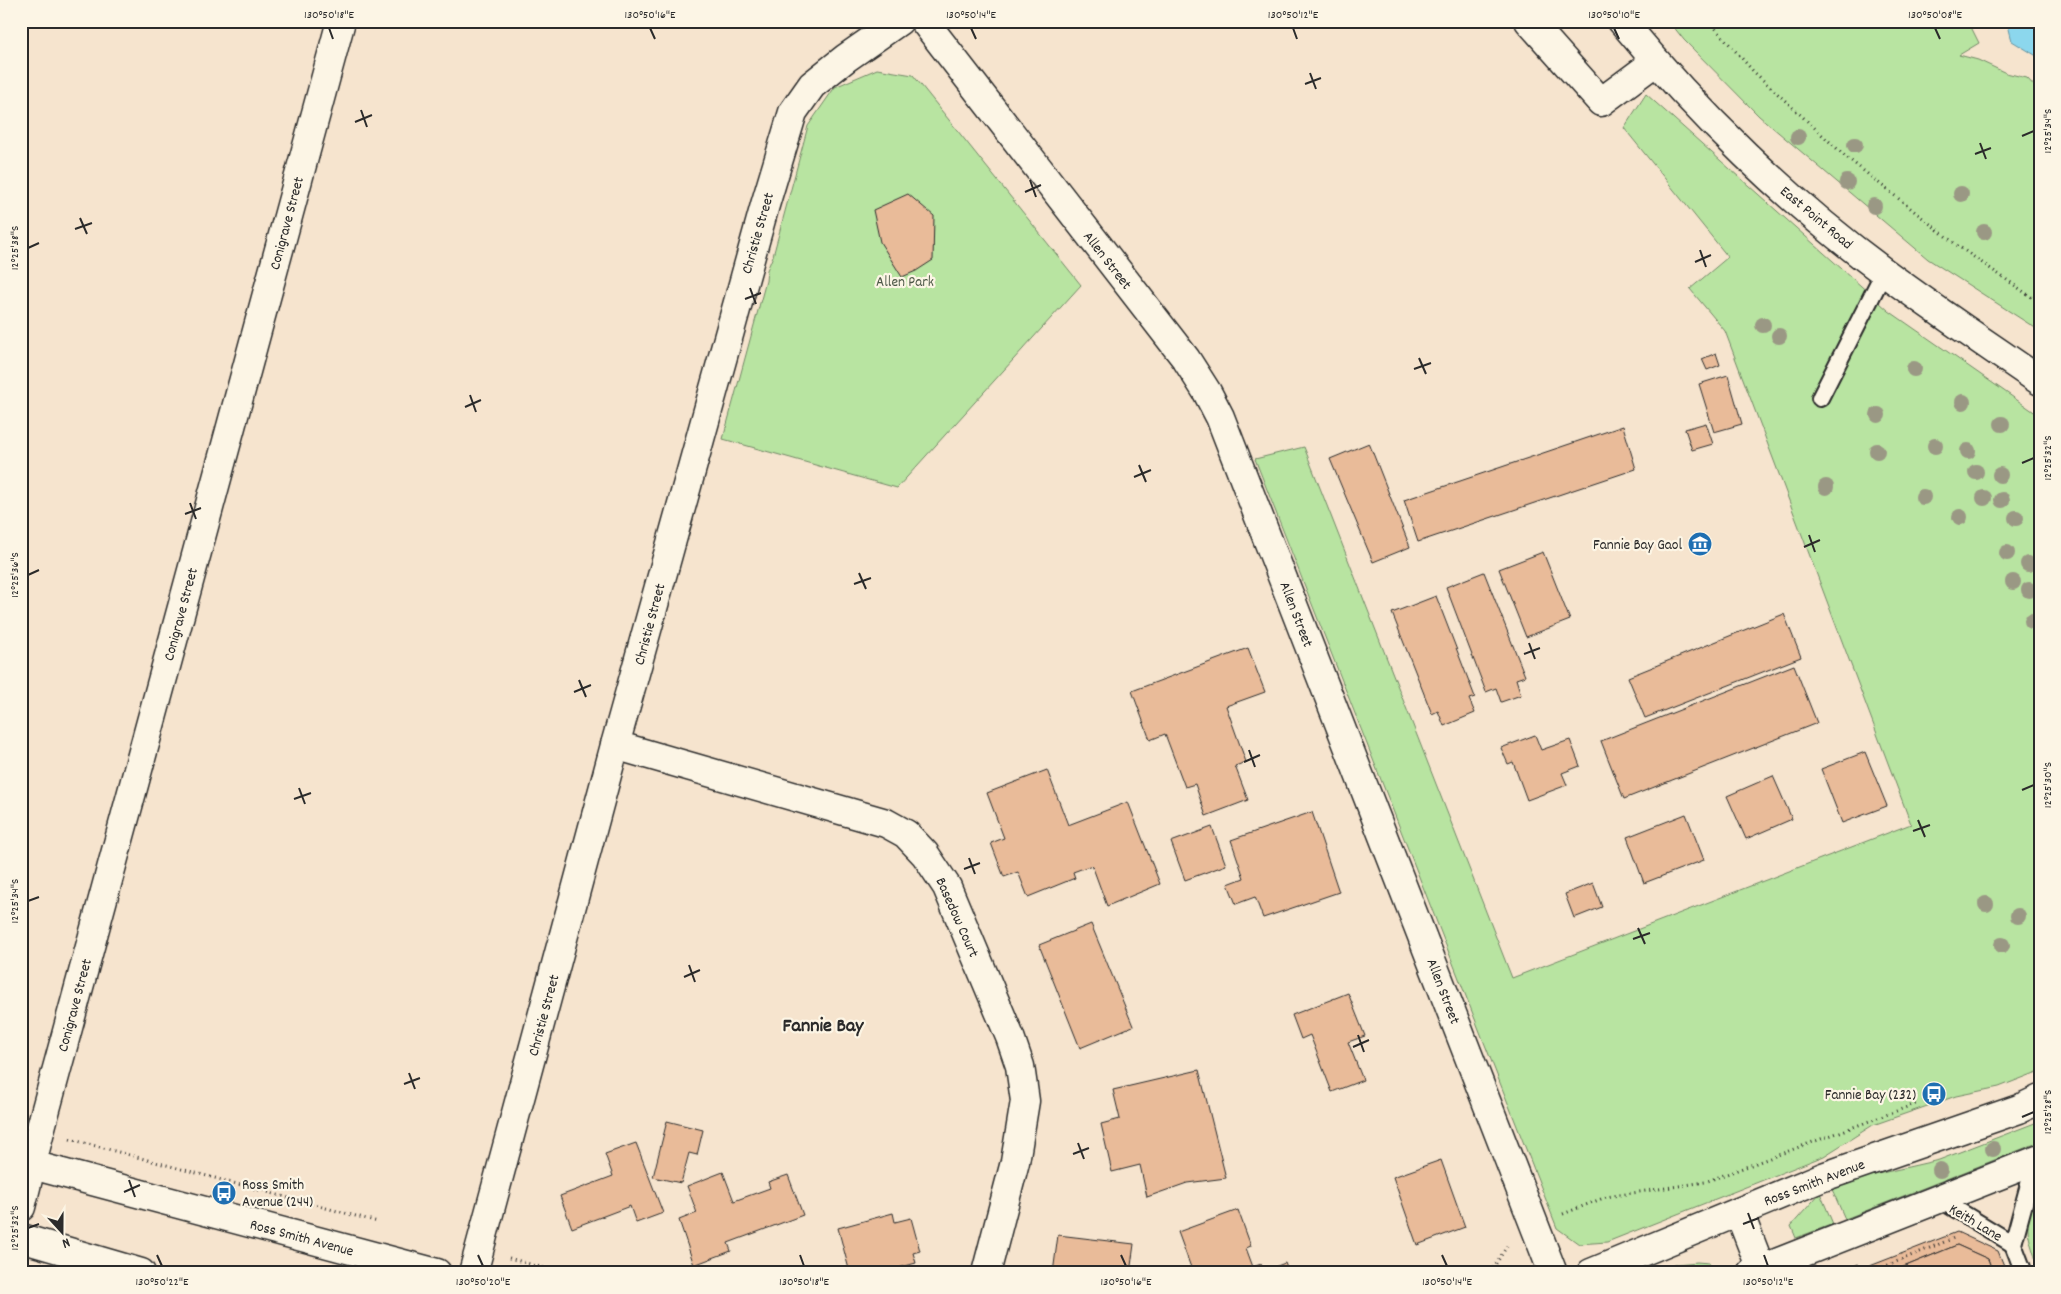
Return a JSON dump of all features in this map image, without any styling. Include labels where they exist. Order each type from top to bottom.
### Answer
[{"type":"street","name":"Conigrave Street","points":[[21,1207],[27,1163],[40,1130],[341,21]]},
{"type":"street","name":"Christie Street","points":[[476,1261],[615,745],[765,205],[793,112],[812,85],[846,58],[899,21]]},
{"type":"street","name":"Allen Street","points":[[924,21],[1186,359],[1208,392],[1220,417],[1553,1273]]},
{"type":"street","points":[[1530,21],[1601,102],[1655,62]]},
{"type":"street","name":"East Point Road","points":[[1622,21],[1655,62],[1738,148],[1818,219],[1884,272],[2040,381]]},
{"type":"street","name":"Basedow Court","points":[[615,745],[886,823],[906,834],[936,868],[947,887],[1010,1037],[1020,1066],[1025,1101],[1015,1162],[986,1273]]},
{"type":"street","name":"Ross Smith Avenue","points":[[1591,1273],[1823,1177],[2019,1109],[2040,1099]]},
{"type":"street","points":[[1739,1212],[1758,1272],[2037,1161]]},
{"type":"street","name":"Ross Smith Avenue","points":[[27,1163],[437,1273]]},
{"type":"street","points":[[21,1238],[142,1273]]},
{"type":"lane","points":[[1820,398],[1884,272]]},
{"type":"lane","name":"Keith Lane","points":[[2024,1273],[2013,1244],[2037,1161]]},
{"type":"lane","name":"Keith Lane","points":[[1939,1199],[2013,1244]]},
{"type":"path","points":[[1709,21],[1753,72],[1845,156],[1958,246],[2040,303]]},
{"type":"path","points":[[1556,1217],[1606,1197],[1705,1182],[1918,1103]]},
{"type":"path","points":[[40,1130],[384,1224]]},
{"type":"path","points":[[1869,1273],[1955,1238],[1962,1241]]},
{"type":"path","points":[[476,1261],[560,1273]]},
{"type":"green space","points":[[1669,21],[1775,21],[1781,25],[1783,21],[1907,21],[1908,26],[1922,21],[1968,21],[1979,43],[1959,55],[1978,60],[2006,73],[2027,78],[2040,92],[2040,331],[1928,259],[1759,116],[1684,40]]},
{"type":"green space","name":"Allen Park","points":[[877,69],[913,75],[1081,285],[897,488],[723,439],[766,281],[767,270],[773,256],[808,126],[835,87]]},
{"type":"green space","points":[[1646,94],[1889,311],[2040,416],[2040,1071],[1999,1087],[1956,1096],[1873,1125],[1824,1156],[1607,1242],[1579,1244],[1557,1228],[1255,459],[1304,447],[1512,978],[1911,824],[1725,331],[1690,289],[1728,257],[1624,128]]},
{"type":"green space","points":[[2040,1121],[2040,1142],[1845,1219],[1831,1187],[1851,1180],[1939,1160]]},
{"type":"green space","points":[[1820,1193],[1833,1224],[1796,1238],[1791,1226]]},
{"type":"green space","points":[[2040,1196],[2040,1261],[2036,1260],[2031,1243],[2028,1220],[2034,1204]]},
{"type":"green space","points":[[1709,1263],[1714,1272],[1654,1273],[1676,1264]]},
{"type":"water","points":[[2007,21],[2040,21],[2040,58],[2012,41]]},
{"type":"building","points":[[908,194],[934,216],[933,260],[902,277],[880,242],[873,210]]},
{"type":"building","points":[[1716,353],[1720,365],[1707,370],[1702,359]]},
{"type":"building","points":[[1728,375],[1742,424],[1714,432],[1699,384]]},
{"type":"building","points":[[1706,423],[1713,444],[1692,450],[1685,429]]},
{"type":"building","points":[[1623,426],[1636,469],[1418,542],[1404,500]]},
{"type":"building","points":[[1369,443],[1410,547],[1373,562],[1330,459]]},
{"type":"building","points":[[1543,552],[1570,620],[1526,637],[1499,569]]},
{"type":"building","points":[[1484,572],[1525,676],[1516,679],[1521,695],[1501,702],[1496,688],[1486,692],[1446,587]]},
{"type":"building","points":[[1436,596],[1475,697],[1469,699],[1475,713],[1444,726],[1438,711],[1432,714],[1392,613]]},
{"type":"building","points":[[1784,614],[1801,657],[1645,718],[1628,677]]},
{"type":"building","points":[[1248,648],[1265,692],[1226,706],[1246,762],[1235,766],[1248,800],[1206,816],[1195,784],[1185,787],[1165,734],[1150,740],[1132,691]]},
{"type":"building","points":[[1794,665],[1817,723],[1624,799],[1601,741]]},
{"type":"building","points":[[1535,735],[1541,750],[1570,740],[1580,766],[1562,773],[1567,785],[1527,800],[1513,762],[1508,764],[1501,748]]},
{"type":"building","points":[[1865,752],[1887,806],[1842,823],[1821,769]]},
{"type":"building","points":[[1047,770],[1068,825],[1128,802],[1160,884],[1107,906],[1092,865],[1073,872],[1075,878],[1028,897],[1018,872],[1004,877],[991,843],[1004,838],[987,793]]},
{"type":"building","points":[[1773,776],[1792,819],[1746,839],[1727,796]]},
{"type":"building","points":[[1312,812],[1339,892],[1263,918],[1255,897],[1236,904],[1228,884],[1244,878],[1231,840]]},
{"type":"building","points":[[1686,814],[1704,860],[1644,883],[1627,837]]},
{"type":"building","points":[[1212,827],[1226,865],[1185,880],[1171,842]]},
{"type":"building","points":[[1593,883],[1602,907],[1574,918],[1565,894]]},
{"type":"building","points":[[1091,924],[1133,1026],[1080,1048],[1039,945]]},
{"type":"building","points":[[1348,993],[1365,1036],[1348,1042],[1363,1080],[1332,1092],[1310,1035],[1301,1039],[1292,1015]]},
{"type":"building","points":[[1199,1070],[1226,1178],[1187,1183],[1147,1197],[1140,1165],[1112,1172],[1101,1124],[1120,1119],[1113,1090]]},
{"type":"building","points":[[667,1121],[703,1130],[697,1155],[689,1153],[681,1183],[653,1177]]},
{"type":"building","points":[[636,1143],[663,1213],[636,1223],[630,1206],[572,1228],[560,1196],[613,1176],[605,1154]]},
{"type":"building","points":[[1441,1160],[1465,1227],[1417,1245],[1393,1177]]},
{"type":"building","points":[[723,1172],[734,1201],[770,1188],[768,1182],[788,1175],[803,1215],[728,1243],[731,1251],[694,1265],[679,1220],[697,1213],[687,1186]]},
{"type":"building","points":[[1238,1210],[1251,1246],[1246,1248],[1253,1267],[1261,1264],[1264,1271],[1285,1263],[1289,1273],[1193,1273],[1178,1232]]},
{"type":"building","points":[[893,1213],[895,1222],[911,1218],[920,1251],[913,1253],[916,1263],[880,1273],[850,1273],[838,1228]]},
{"type":"building","points":[[1957,1232],[1998,1251],[2007,1273],[1993,1273],[1988,1259],[1957,1245],[1889,1273],[1852,1273]]},
{"type":"building","points":[[1058,1235],[1134,1244],[1130,1273],[1053,1273]]},
{"type":"building","points":[[1957,1245],[1988,1259],[1993,1273],[1889,1273]]},
{"type":"place","name":"Fannie Bay Gaol","points":[[1700,544]]},
{"type":"place","name":"Fannie Bay (232)","points":[[1934,1094]]},
{"type":"place","name":"Ross Smith Avenue (244)","points":[[224,1193]]},
{"type":"district","name":"Fannie Bay","points":[[823,1024]]}]
